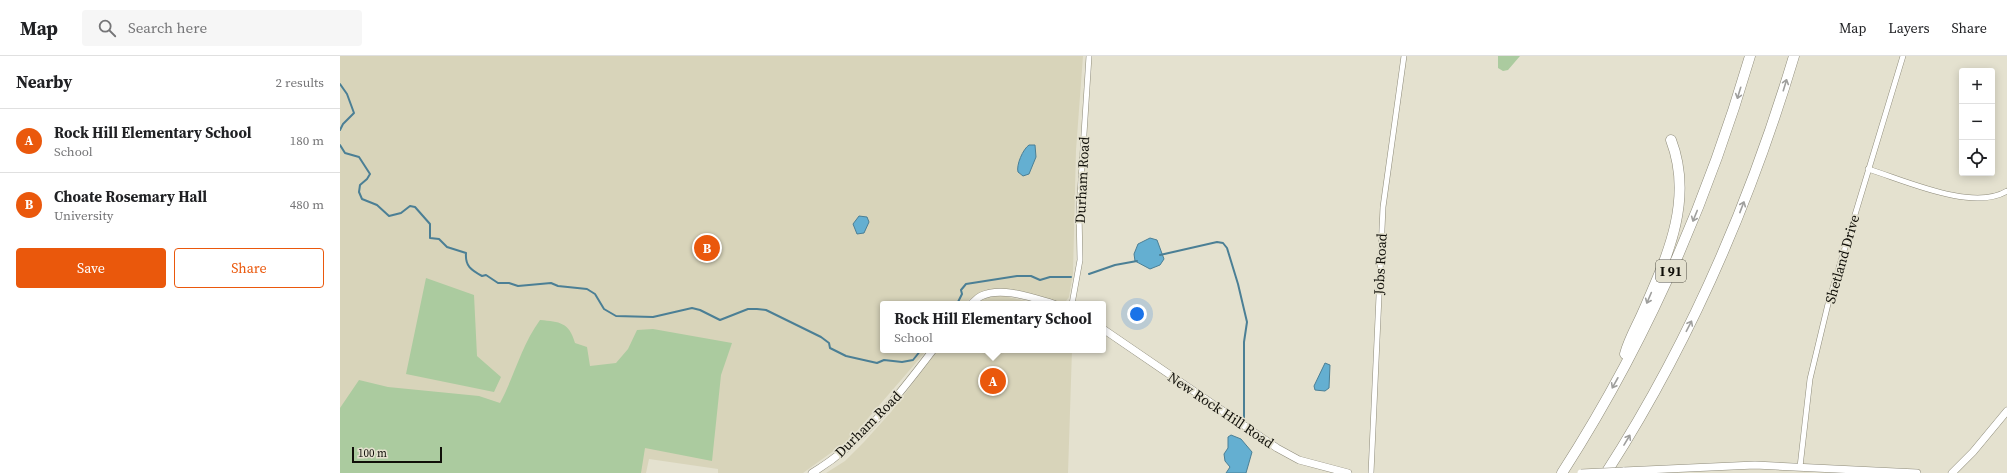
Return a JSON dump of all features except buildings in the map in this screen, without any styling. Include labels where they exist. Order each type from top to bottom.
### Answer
[{"type":"highway","name":"I 91","points":[[1562,473],[1624,368],[1664,286],[1698,207],[1727,129],[1750,56]]},
{"type":"highway","points":[[1606,473],[1648,404],[1712,278],[1753,178],[1794,56]]},
{"type":"highway","points":[[1624,368],[1628,345],[1651,293],[1676,226],[1680,202],[1680,181],[1678,162],[1671,140]]},
{"type":"main road","points":[[974,301],[980,296],[995,292],[1044,301]]},
{"type":"main road","name":"New Rock Hill Road","points":[[1106,332],[1277,448],[1299,460],[1348,473]]},
{"type":"main road","name":"Durham Road","points":[[812,473],[829,463],[859,436],[888,406],[931,353]]},
{"type":"main road","points":[[1952,473],[1973,452],[2007,411]]},
{"type":"main road","points":[[1581,473],[1735,465],[1917,473]]},
{"type":"street","name":"Durham Road","points":[[1073,301],[1080,260],[1079,212],[1089,56]]},
{"type":"street","name":"Jobs Road","points":[[1371,473],[1383,207],[1404,56]]},
{"type":"street","name":"Shetland Drive","points":[[1800,467],[1810,379],[1828,304],[1903,56]]},
{"type":"street","points":[[1868,168],[1947,194],[1970,199],[1998,196],[2007,191]]},
{"type":"shaded area","points":[[340,56],[1083,56],[1076,150],[1073,273],[1069,297],[1066,301],[1056,301],[1021,291],[1001,289],[976,295],[967,301],[880,301],[880,353],[924,353],[850,439],[803,473],[718,473],[718,469],[649,459],[646,473],[340,473]]},
{"type":"shaded area","points":[[1000,295],[1026,301],[979,301],[986,296]]},
{"type":"shaded area","points":[[936,353],[1072,353],[1068,473],[826,473],[845,461],[891,412]]},
{"type":"green space","points":[[1498,56],[1520,56],[1508,70],[1503,71],[1498,68]]},
{"type":"green space","points":[[426,278],[474,295],[477,356],[501,377],[494,392],[406,374]]},
{"type":"green space","points":[[540,320],[553,321],[567,327],[573,336],[575,343],[587,347],[590,366],[616,363],[628,349],[637,330],[653,329],[732,343],[721,375],[712,461],[645,448],[641,473],[340,473],[340,408],[359,380],[388,387],[479,396],[500,403],[523,350]]},
{"type":"water","points":[[1029,145],[1035,145],[1036,157],[1029,174],[1023,176],[1018,172],[1018,165],[1022,153]]},
{"type":"water","points":[[859,216],[867,217],[869,222],[864,233],[857,234],[853,224]]},
{"type":"water","points":[[1150,238],[1157,240],[1164,259],[1160,265],[1150,269],[1135,261],[1134,254],[1138,244]]},
{"type":"water","points":[[1325,363],[1330,365],[1329,388],[1325,391],[1315,390],[1314,386]]},
{"type":"water","points":[[1231,435],[1241,439],[1252,452],[1246,473],[1226,473],[1230,467],[1225,461],[1224,454],[1228,448],[1228,437]]},
{"type":"waterway","points":[[340,84],[347,94],[354,113],[343,124],[340,130]]},
{"type":"waterway","points":[[340,145],[345,153],[359,157],[370,174],[360,185],[359,192],[362,199],[377,205],[389,216],[401,213],[410,206],[415,207],[430,224],[430,238],[439,239],[447,247],[466,253],[468,264],[472,270],[482,276],[486,275],[498,283],[509,283],[518,286],[551,283],[558,286],[587,289],[595,294],[604,309],[616,316],[653,317],[692,308],[700,310],[720,320],[748,309],[766,310],[821,337],[829,343],[830,348],[846,356],[877,363],[884,360],[902,362],[913,360],[919,353]]},
{"type":"waterway","points":[[1160,255],[1217,242],[1223,243],[1227,248],[1238,284],[1247,322],[1244,342],[1244,419]]},
{"type":"waterway","points":[[1089,274],[1115,265],[1137,261]]},
{"type":"waterway","points":[[958,301],[962,294],[961,290],[966,284],[1017,276],[1031,276],[1040,280],[1050,277],[1071,277]]},
{"type":"place","name":"Choate Rosemary Hall","points":[[707,248]]},
{"type":"place","name":"Rock Hill Elementary School","points":[[993,381]]}]
